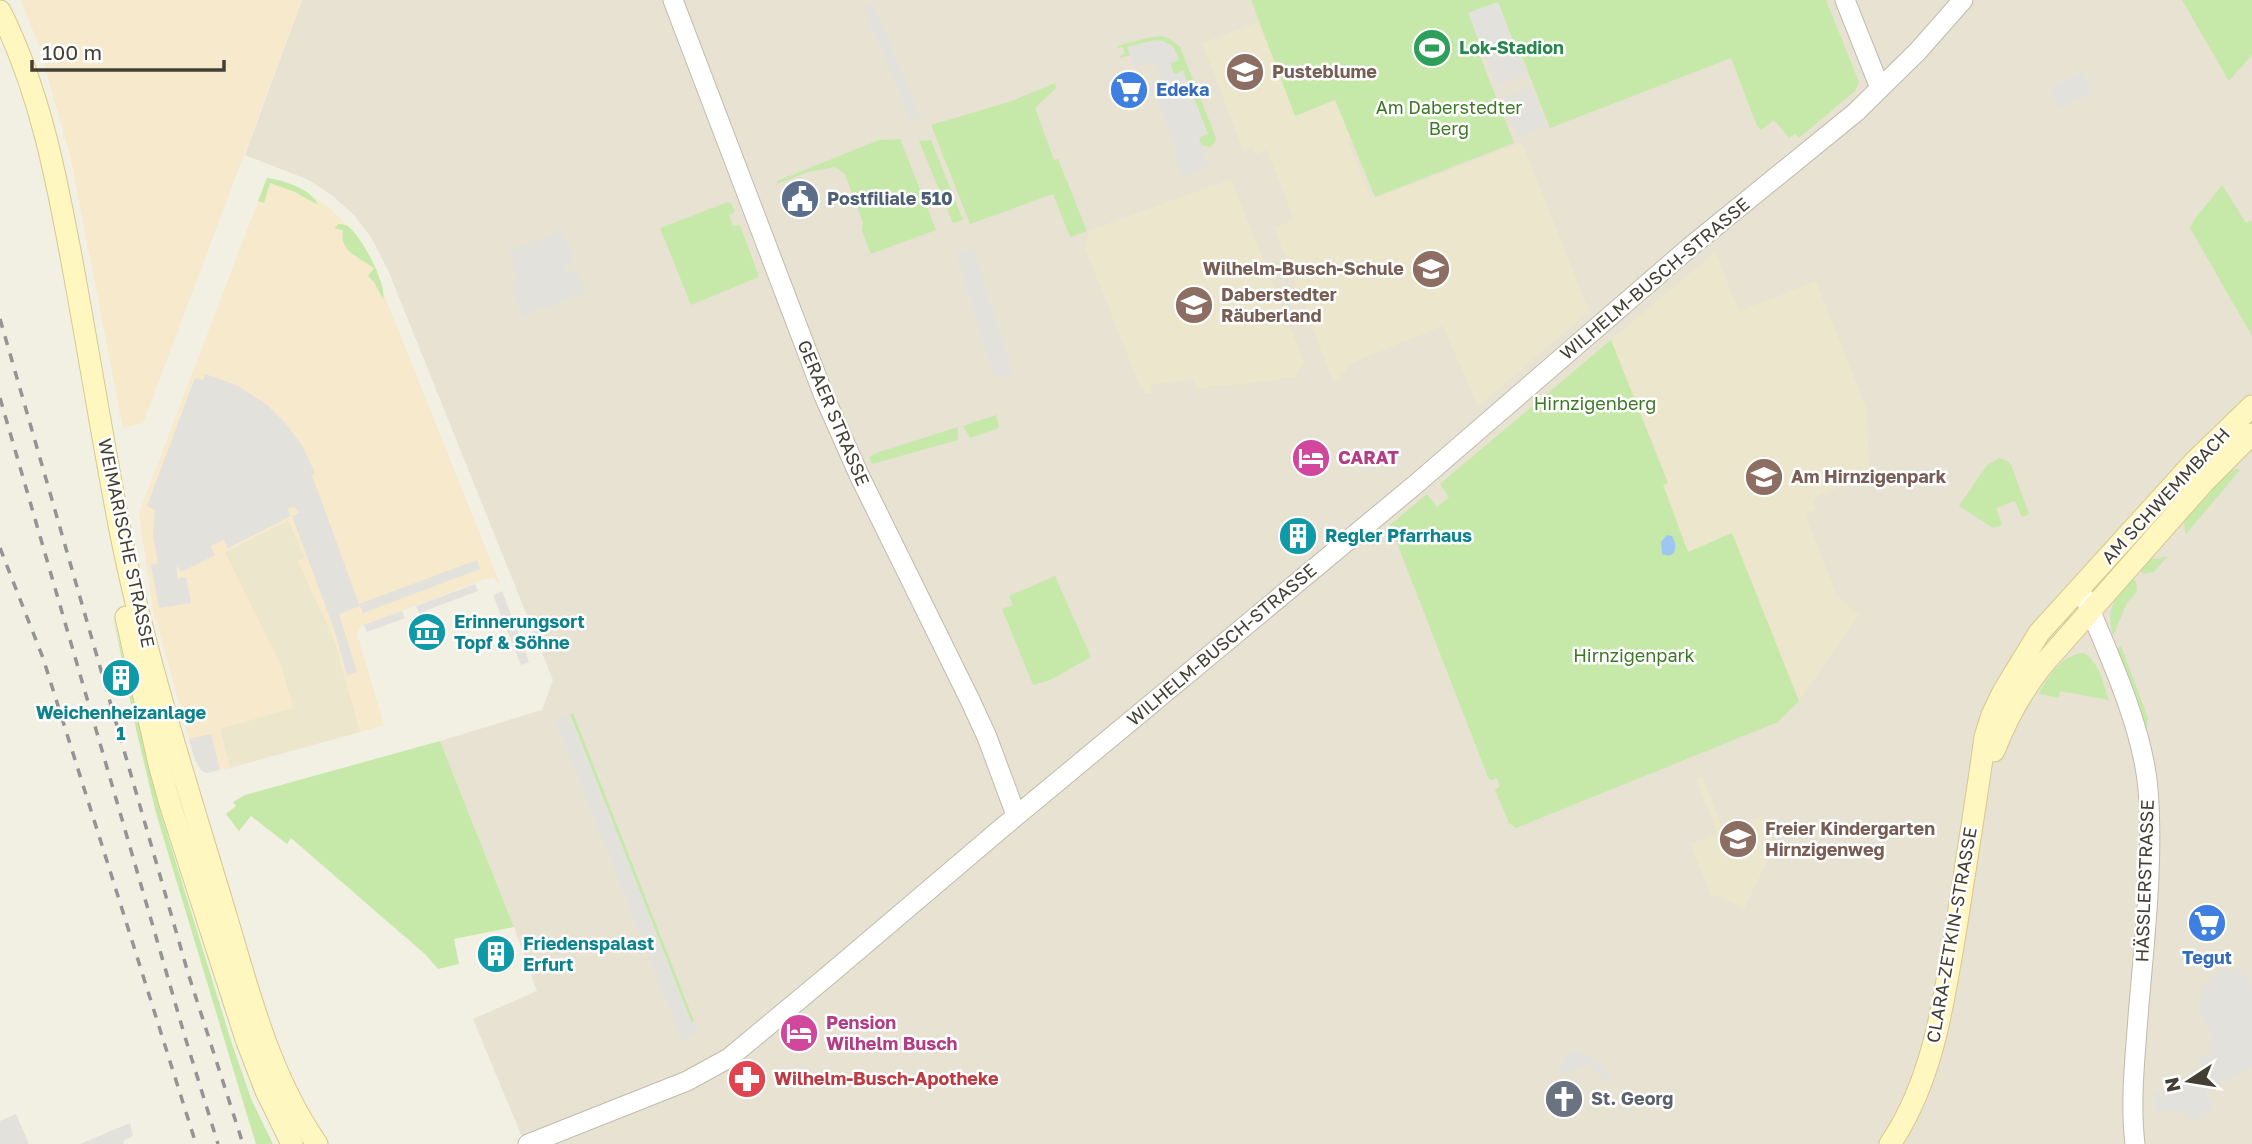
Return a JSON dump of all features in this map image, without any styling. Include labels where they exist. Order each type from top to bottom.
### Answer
[{"type":"main road","name":"WEIMARISCHE STRASSE","points":[[0,11],[20,57],[54,169],[120,528],[147,644],[257,1014],[281,1078],[317,1144]]},
{"type":"main road","name":"WEIMARISCHE STRASSE","points":[[0,43],[26,111],[51,213],[110,544],[163,779],[246,1040],[292,1144]]},
{"type":"main road","name":"AM SCHWEMMBACH","points":[[2080,588],[2195,461],[2252,406]]},
{"type":"main road","name":"AM SCHWEMMBACH","points":[[2090,611],[2204,482],[2252,434]]},
{"type":"main road","name":"CLARA-ZETKIN-STRASSE","points":[[1890,1144],[1902,1126],[1918,1091],[1931,1051],[1952,950],[1985,737],[1992,715],[2039,633],[2080,588]]},
{"type":"main road","name":"CLARA-ZETKIN-STRASSE","points":[[1976,800],[2004,724],[2022,691],[2090,611]]},
{"type":"street","name":"GERAER STRASSE","points":[[673,0],[824,396],[859,475],[987,737],[1016,815]]},
{"type":"street","points":[[1845,0],[1880,88]]},
{"type":"street","name":"WILHELM-BUSCH-STRASSE","points":[[528,1144],[687,1081],[719,1065],[1416,484],[1690,247],[1856,112],[1918,51],[1963,0]]},
{"type":"street","name":"HÄSSLERSTRASSE","points":[[2080,588],[2129,710],[2141,748],[2148,787],[2148,870],[2133,1080],[2135,1144]]},
{"type":"shaded area","points":[[21,0],[302,0],[143,423],[123,428],[70,155],[39,46]]},
{"type":"shaded area","points":[[302,0],[2252,0],[2252,1144],[525,1144],[473,1019],[537,991],[440,741],[542,710],[553,680],[388,270],[371,237],[354,215],[333,196],[309,180],[245,155]]},
{"type":"shaded area","points":[[1498,2],[1526,74],[1496,86],[1468,13]]},
{"type":"shaded area","points":[[873,3],[920,117],[911,120],[864,7]]},
{"type":"shaded area","name":"Wilhelm-Busch-Schule","points":[[1259,22],[1295,115],[1335,100],[1352,140],[1348,142],[1371,200],[1522,142],[1589,311],[1478,407],[1443,326],[1352,363],[1334,384],[1274,228],[1293,220],[1293,217],[1267,150],[1255,155],[1252,147],[1243,150],[1202,43]]},
{"type":"shaded area","points":[[1155,40],[1163,41],[1174,48],[1179,60],[1170,64],[1174,74],[1183,71],[1208,134],[1199,138],[1209,166],[1183,177],[1174,152],[1177,150],[1151,82],[1161,78],[1158,67],[1151,62],[1134,67],[1127,47]]},
{"type":"shaded area","points":[[2083,72],[2093,92],[2059,110],[2049,88]]},
{"type":"shaded area","points":[[1531,87],[1546,126],[1518,137],[1503,98]]},
{"type":"shaded area","points":[[267,178],[289,184],[325,204],[349,227],[368,255],[500,584],[493,578],[484,579],[359,629],[357,634],[384,725],[360,732],[334,639],[298,560],[305,556],[288,522],[226,551],[282,668],[293,708],[220,730],[230,768],[206,773],[195,760],[153,609],[139,513]]},
{"type":"shaded area","name":"Daberstedter Räuberland","points":[[1231,179],[1304,362],[1295,378],[1196,389],[1194,379],[1151,385],[1152,394],[1144,396],[1143,387],[1140,387],[1085,248],[1087,231]]},
{"type":"shaded area","points":[[560,231],[574,261],[564,266],[566,273],[576,270],[585,292],[523,316],[511,284],[518,281],[508,252]]},
{"type":"shaded area","points":[[973,248],[1012,373],[995,378],[956,253]]},
{"type":"shaded area","name":"Am Hirnzigenpark","points":[[1715,252],[1739,311],[1816,281],[1867,410],[1869,465],[1865,474],[1860,480],[1819,495],[1814,503],[1816,510],[1805,514],[1837,596],[1859,615],[1799,701],[1732,533],[1688,552],[1663,485],[1668,482],[1611,340]]},
{"type":"shaded area","points":[[205,374],[236,385],[266,404],[302,445],[315,473],[312,475],[359,604],[477,560],[480,569],[363,613],[360,606],[339,614],[357,672],[347,675],[334,629],[292,516],[299,513],[295,507],[287,508],[291,516],[228,548],[224,540],[210,546],[215,555],[181,572],[177,565],[177,579],[186,577],[191,603],[159,608],[151,565],[158,563],[153,535],[155,510],[147,506],[195,378],[203,380]]},
{"type":"shaded area","points":[[288,521],[305,557],[298,561],[334,639],[360,732],[230,768],[220,729],[293,708],[282,668],[225,552]]},
{"type":"shaded area","points":[[475,584],[478,591],[419,613],[416,606]]},
{"type":"shaded area","points":[[502,591],[529,662],[521,665],[493,595]]},
{"type":"shaded area","points":[[402,611],[405,618],[367,632],[364,625]]},
{"type":"shaded area","points":[[570,714],[691,1022],[694,1021],[699,1032],[682,1040],[556,721]]},
{"type":"shaded area","points":[[211,734],[220,770],[206,773],[195,760],[189,739]]},
{"type":"shaded area","name":"Freier Kindergarten Hirnzigenweg","points":[[1703,777],[1724,832],[1762,816],[1775,846],[1744,909],[1720,897],[1711,896],[1690,844],[1717,833],[1696,780]]},
{"type":"shaded area","points":[[2228,968],[2231,973],[2239,968],[2252,988],[2252,1066],[2227,1081],[2225,1079],[2205,1093],[2214,1107],[2192,1122],[2182,1111],[2155,1112],[2154,1092],[2173,1090],[2208,1076],[2200,1058],[2212,1051],[2208,1043],[2213,1040],[2200,1012],[2201,989],[2209,983],[2208,980],[2222,972],[2222,969]]},
{"type":"shaded area","points":[[1573,1050],[1593,1058],[1611,1076],[1607,1081],[1588,1062],[1580,1069],[1577,1066],[1566,1077],[1558,1069]]},
{"type":"shaded area","points":[[16,1114],[29,1144],[0,1144],[0,1121]]},
{"type":"shaded area","points":[[130,1123],[133,1136],[123,1141],[124,1144],[80,1144]]},
{"type":"green space","name":"Am Daberstedter Berg","points":[[1251,0],[1826,0],[1859,82],[1855,91],[1799,138],[1795,134],[1789,138],[1774,120],[1761,130],[1757,126],[1731,58],[1550,128],[1516,41],[1480,56],[1514,143],[1375,197],[1335,100],[1295,116]]},
{"type":"green space","points":[[2182,0],[2252,0],[2252,55],[2229,81]]},
{"type":"green space","points":[[1161,36],[1180,47],[1216,138],[1210,147],[1201,145],[1198,137],[1208,134],[1183,71],[1174,74],[1170,63],[1178,60],[1174,48],[1170,44],[1127,47],[1130,55],[1121,58],[1120,56],[1125,54],[1123,47],[1117,48]]},
{"type":"green space","points":[[1055,83],[1056,88],[1035,108],[1054,160],[1058,159],[1087,231],[1070,237],[1053,194],[970,224],[931,125],[1012,101]]},
{"type":"green space","points":[[900,139],[936,230],[871,254],[845,174],[835,167],[808,172],[777,184],[777,181],[879,140]]},
{"type":"green space","points":[[931,140],[963,220],[953,223],[919,141]]},
{"type":"green space","points":[[267,178],[289,183],[303,190],[315,199],[318,205],[295,192],[270,183],[264,203],[258,201]]},
{"type":"green space","points":[[2222,185],[2246,223],[2252,220],[2252,336],[2190,228]]},
{"type":"green space","points":[[728,202],[735,212],[729,215],[733,226],[740,225],[759,277],[691,305],[660,228]]},
{"type":"green space","points":[[339,224],[350,228],[367,251],[381,283],[383,299],[368,276],[374,268],[347,249],[343,230],[334,228]]},
{"type":"green space","name":"Hirnzigenpark","points":[[1611,340],[1668,483],[1663,485],[1688,552],[1732,533],[1799,701],[1778,722],[1516,828],[1509,823],[1495,790],[1500,786],[1497,778],[1491,780],[1488,777],[1390,525],[1427,494],[1437,507],[1449,497],[1440,484]]},
{"type":"green space","points":[[996,415],[999,427],[970,438],[963,426]]},
{"type":"green space","points":[[958,427],[958,440],[872,464],[869,457],[879,452]]},
{"type":"green space","points":[[1999,458],[2008,461],[2012,467],[2029,514],[2022,517],[2015,501],[1996,508],[2002,525],[1993,528],[1959,506],[1987,465]]},
{"type":"green space","points":[[2231,470],[2240,470],[2186,534],[2183,517]]},
{"type":"green space","points":[[2167,557],[2154,572],[2144,574],[2138,569],[2147,558]]},
{"type":"green space","points":[[1055,576],[1091,657],[1050,680],[1033,685],[1002,609],[1013,605],[1009,596]]},
{"type":"green space","points":[[2131,577],[2136,582],[2137,591],[2127,603],[2113,636],[2110,618],[2113,604]]},
{"type":"green space","points":[[112,611],[160,811],[232,1044],[252,1101],[273,1144],[256,1144],[247,1115],[156,813]]},
{"type":"green space","points":[[2121,646],[2148,718],[2147,732],[2117,648]]},
{"type":"green space","points":[[2084,653],[2094,662],[2109,700],[2060,691],[2059,698],[2039,694],[2051,674],[2063,662],[2076,654]]},
{"type":"green space","points":[[573,713],[694,1021],[692,1023],[570,714]]},
{"type":"green space","points":[[440,741],[514,927],[454,939],[459,964],[438,969],[426,955],[291,838],[287,844],[251,816],[239,831],[226,814],[236,806],[233,802],[245,795]]},
{"type":"water","points":[[1667,535],[1672,536],[1675,544],[1673,554],[1670,555],[1662,554],[1661,542]]},
{"type":"railway","points":[[0,319],[188,973],[243,1144]]},
{"type":"railway","points":[[0,398],[218,1144]]},
{"type":"railway","points":[[0,548],[43,658],[196,1144]]},
{"type":"place","name":"Lok-Stadion","points":[[1432,48]]},
{"type":"place","name":"Pusteblume","points":[[1245,72]]},
{"type":"place","name":"Edeka","points":[[1129,90]]},
{"type":"place","name":"Postfiliale 510","points":[[800,199]]},
{"type":"place","name":"Wilhelm-Busch-Schule","points":[[1431,269]]},
{"type":"place","name":"Daberstedter Räuberland","points":[[1194,305]]},
{"type":"place","name":"CARAT","points":[[1311,458]]},
{"type":"place","name":"Am Hirnzigenpark","points":[[1764,477]]},
{"type":"place","name":"Regler Pfarrhaus","points":[[1298,536]]},
{"type":"place","name":"Erinnerungsort Topf & Söhne","points":[[427,632]]},
{"type":"place","name":"Weichenheizanlage 1","points":[[121,678]]},
{"type":"place","name":"Freier Kindergarten Hirnzigenweg","points":[[1738,839]]},
{"type":"place","name":"Tegut","points":[[2207,923]]},
{"type":"place","name":"Friedenspalast Erfurt","points":[[496,954]]},
{"type":"place","name":"Pension Wilhelm Busch","points":[[799,1033]]},
{"type":"place","name":"Wilhelm-Busch-Apotheke","points":[[747,1079]]},
{"type":"place","name":"St. Georg","points":[[1564,1099]]},
{"type":"park label","name":"Hirnzigenberg","points":[[1595,404]]}]
